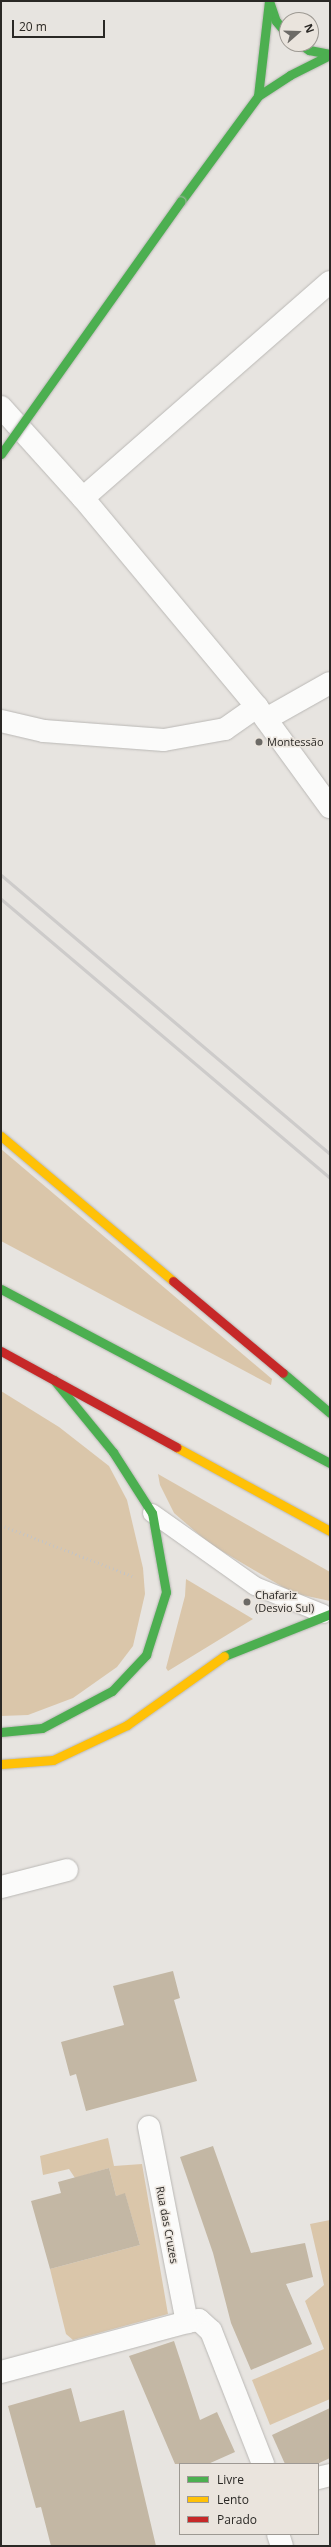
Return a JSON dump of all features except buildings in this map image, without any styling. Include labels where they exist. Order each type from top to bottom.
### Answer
[{"type":"main road","points":[[269,1],[276,21],[279,25]]},
{"type":"main road","points":[[258,96],[269,1]]},
{"type":"main road","points":[[317,52],[330,55]]},
{"type":"main road","points":[[1,454],[258,96],[290,75],[330,55]]},
{"type":"main road","points":[[1,1136],[330,1413]]},
{"type":"main road","points":[[1,1289],[330,1463]]},
{"type":"main road","points":[[1,1351],[330,1531]]},
{"type":"main road","points":[[1,1732],[42,1728],[112,1691],[146,1655],[166,1592],[152,1513],[113,1452],[54,1380]]},
{"type":"main road","points":[[1,1764],[60,1757],[127,1725],[228,1653],[327,1614]]},
{"type":"street","points":[[83,498],[330,282]]},
{"type":"street","points":[[1,407],[83,498],[262,713],[330,807]]},
{"type":"street","points":[[1,721],[44,731],[164,740],[225,729],[330,683]]},
{"type":"street","points":[[1,1888],[67,1870]]},
{"type":"street","name":"Rua das Cruzes","points":[[149,2127],[187,2322]]},
{"type":"street","points":[[1,2372],[199,2320],[211,2331],[263,2463]]},
{"type":"street","points":[[319,2478],[330,2475]]},
{"type":"street","points":[[278,2535],[282,2546]]},
{"type":"lane","points":[[152,1513],[255,1586],[327,1614]]},
{"type":"path","points":[[1,1525],[136,1577],[166,1592]]},
{"type":"shaded area","points":[[1,1149],[272,1379],[271,1385],[1,1241]]},
{"type":"shaded area","points":[[1,1391],[59,1427],[109,1466],[127,1500],[143,1568],[145,1594],[133,1646],[117,1667],[73,1698],[28,1715],[1,1716]]},
{"type":"shaded area","points":[[158,1474],[330,1572],[330,1601],[293,1593],[210,1544],[174,1513],[160,1485]]},
{"type":"shaded area","points":[[186,1579],[253,1619],[168,1671],[166,1668],[185,1596]]},
{"type":"shaded area","points":[[108,2138],[114,2166],[142,2164],[168,2314],[73,2340],[66,2334],[50,2269],[140,2245],[125,2194],[116,2196],[109,2168],[75,2178],[69,2169],[43,2175],[40,2156]]},
{"type":"shaded area","points":[[330,2220],[330,2399],[270,2425],[252,2380],[324,2349],[305,2301],[324,2285],[310,2224]]},
{"type":"railway","points":[[1,875],[330,1154]]},
{"type":"railway","points":[[1,899],[330,1178]]},
{"type":"traffic: fast","points":[[269,1],[276,21],[279,25]]},
{"type":"traffic: fast","points":[[258,96],[269,1]]},
{"type":"traffic: fast","points":[[319,52],[330,54]]},
{"type":"traffic: fast","points":[[181,201],[258,96],[290,75],[330,55]]},
{"type":"traffic: fast","points":[[1,454],[181,201]]},
{"type":"traffic: fast","points":[[1,1289],[330,1463]]},
{"type":"traffic: fast","points":[[283,1373],[330,1413]]},
{"type":"traffic: fast","points":[[1,1732],[42,1728],[112,1691],[146,1655],[166,1592],[152,1513],[113,1452],[54,1380]]},
{"type":"traffic: fast","points":[[224,1656],[330,1614]]},
{"type":"traffic: slow","points":[[1,1136],[173,1281]]},
{"type":"traffic: slow","points":[[176,1447],[330,1531]]},
{"type":"traffic: slow","points":[[1,1764],[53,1760],[127,1725],[224,1656]]},
{"type":"traffic: jam","points":[[173,1281],[283,1373]]},
{"type":"traffic: jam","points":[[1,1351],[176,1447]]},
{"type":"place","name":"Montessão","points":[[259,742]]},
{"type":"place","name":"Chafariz (Desvio Sul)","points":[[247,1602]]}]
